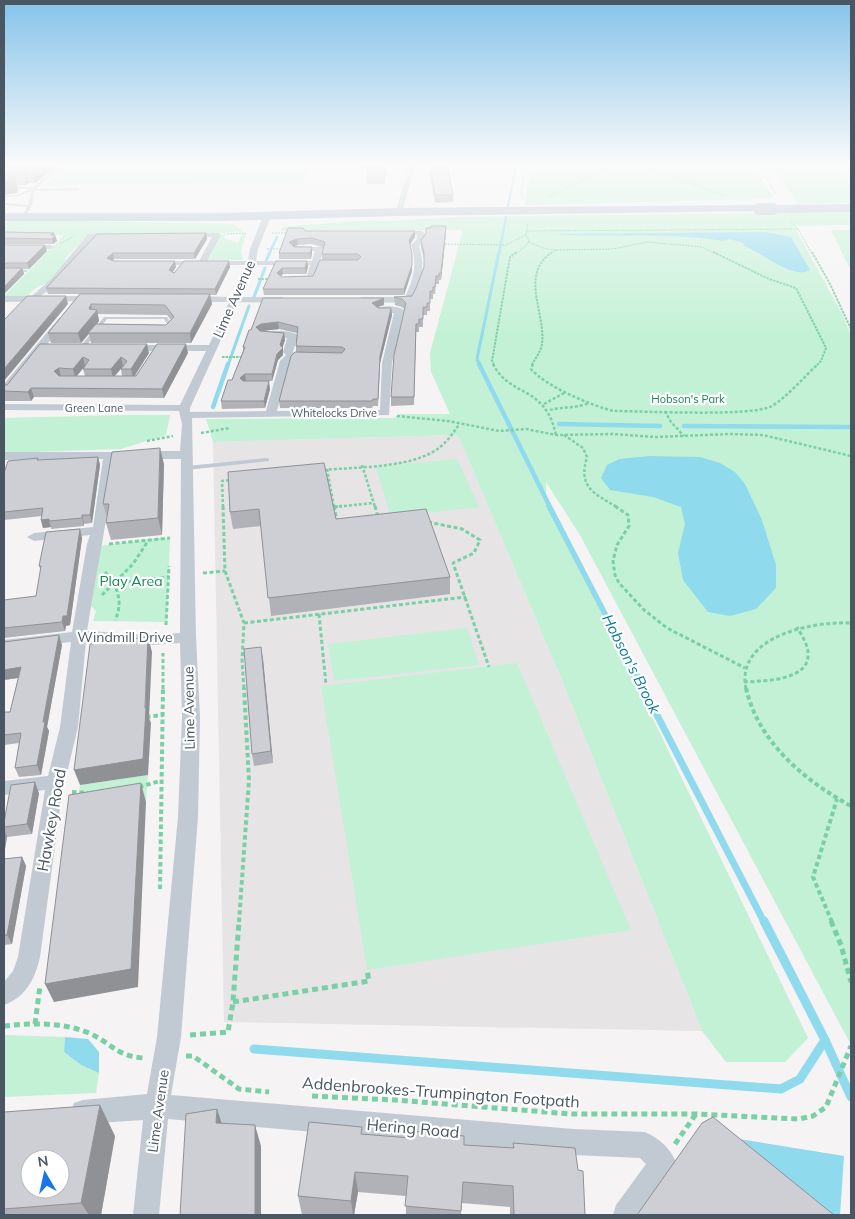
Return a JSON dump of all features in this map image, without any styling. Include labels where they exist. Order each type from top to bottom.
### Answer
[{"type":"street","name":"Lime Avenue","points":[[146,1215],[157,1106],[167,1047],[188,817],[191,717],[188,637],[189,575],[186,411],[218,353],[235,300],[252,263],[254,249],[265,223]]},
{"type":"street","points":[[355,300],[408,300],[419,274],[420,265],[415,246],[421,240],[421,233],[382,233]]},
{"type":"street","points":[[178,235],[217,235],[202,263]]},
{"type":"street","points":[[34,299],[44,288],[54,282],[70,263],[71,258],[91,236],[130,236]]},
{"type":"street","points":[[5,248],[50,247]]},
{"type":"street","points":[[284,279],[310,279],[320,263],[320,249],[295,249]]},
{"type":"street","points":[[144,263],[181,266],[202,263],[320,263]]},
{"type":"street","points":[[4,299],[84,299],[39,348],[4,391]]},
{"type":"street","points":[[176,299],[290,300]]},
{"type":"street","name":"Whitelocks Drive","points":[[186,411],[385,413],[387,363],[399,310],[371,310]]},
{"type":"street","points":[[264,334],[293,335],[288,352],[295,356],[285,361],[274,385],[271,413]]},
{"type":"street","points":[[39,348],[56,348]]},
{"type":"street","points":[[120,348],[154,352],[218,353]]},
{"type":"street","name":"Green Lane","points":[[4,407],[186,411]]},
{"type":"street","points":[[4,456],[110,454],[187,462]]},
{"type":"street","name":"Hawkey Road","points":[[11,990],[25,973],[29,957],[55,788],[69,728],[79,636],[94,544],[101,537],[110,454]]},
{"type":"street","points":[[34,537],[101,537]]},
{"type":"street","name":"Windmill Drive","points":[[4,645],[79,636],[164,639],[188,637]]},
{"type":"street","points":[[4,788],[55,788]]},
{"type":"street","name":"Hering Road","points":[[61,1113],[157,1106],[574,1142],[646,1145],[663,1162]]},
{"type":"street","points":[[626,1215],[663,1162]]},
{"type":"lane","points":[[4,271],[26,271]]},
{"type":"lane","points":[[82,348],[96,331],[103,318],[165,318],[172,327],[168,332],[159,331]]},
{"type":"lane","points":[[96,331],[105,331]]},
{"type":"lane","points":[[187,462],[267,460]]},
{"type":"path","points":[[217,235],[265,223],[289,233]]},
{"type":"path","points":[[791,223],[798,229],[829,282],[851,328]]},
{"type":"path","points":[[418,244],[506,245],[526,235],[526,231],[798,229]]},
{"type":"path","points":[[50,247],[57,246],[68,238],[79,234]]},
{"type":"path","points":[[526,235],[528,242],[526,246],[510,257],[492,361],[494,367],[503,376],[550,410],[556,424],[556,435]]},
{"type":"path","points":[[528,242],[546,249],[557,250],[613,249],[647,242],[702,247],[768,279],[796,288],[826,348],[821,361],[772,406],[760,410],[720,412],[614,411],[589,403],[536,375],[531,369],[532,362],[542,345],[542,331],[536,301],[537,270],[545,256],[557,250]]},
{"type":"path","points":[[265,249],[283,249]]},
{"type":"path","points":[[258,279],[284,279]]},
{"type":"path","points":[[828,288],[829,282]]},
{"type":"path","points":[[218,353],[245,357]]},
{"type":"path","points":[[544,404],[566,392]]},
{"type":"path","points":[[550,410],[565,406],[583,406],[589,403]]},
{"type":"path","points":[[665,411],[671,422],[685,437]]},
{"type":"path","points":[[385,413],[499,431],[526,429],[556,435],[685,437],[730,434],[763,435],[851,456]]},
{"type":"path","points":[[318,470],[427,455],[452,435],[458,424]]},
{"type":"path","points":[[564,434],[583,448],[587,457],[581,470],[583,482],[589,490],[628,515],[630,526],[619,539],[614,550],[612,569],[620,583],[639,605],[669,630],[694,640],[745,668]]},
{"type":"path","points":[[362,465],[378,518]]},
{"type":"path","points":[[327,469],[337,522]]},
{"type":"path","points":[[4,1026],[34,1024],[69,1028],[90,1033],[123,1056],[142,1058],[167,1047],[228,1032],[233,1002],[250,780],[242,661],[244,623],[225,571],[222,481],[239,479]]},
{"type":"path","points":[[334,507],[374,503]]},
{"type":"path","points":[[418,523],[454,526],[471,532],[480,540],[479,548],[474,554],[453,563],[466,596],[488,667]]},
{"type":"path","points":[[170,547],[171,528]]},
{"type":"path","points":[[101,537],[148,541],[170,538]]},
{"type":"path","points":[[114,582],[135,564],[148,541]]},
{"type":"path","points":[[160,900],[160,781],[164,639],[167,622],[170,557]]},
{"type":"path","points":[[189,575],[225,571]]},
{"type":"path","points":[[116,620],[121,606],[115,584],[169,577]]},
{"type":"path","points":[[244,623],[466,596]]},
{"type":"path","points":[[319,614],[326,685]]},
{"type":"path","points":[[851,623],[841,622],[797,628],[770,639],[752,655],[745,668],[744,682],[748,699],[758,724],[770,740],[801,773],[837,799],[851,806]]},
{"type":"path","points":[[744,682],[778,680],[796,674],[806,665],[809,656],[808,647],[797,628]]},
{"type":"path","points":[[144,717],[163,715]]},
{"type":"path","points":[[130,791],[160,781]]},
{"type":"path","points":[[55,788],[69,792],[94,794]]},
{"type":"path","points":[[837,799],[813,877],[841,945],[851,982]]},
{"type":"path","points":[[233,1002],[369,981],[367,970]]},
{"type":"path","points":[[11,990],[40,985],[34,1024]]},
{"type":"path","name":"Addenbrookes-Trumpington Footpath","points":[[302,1096],[395,1100],[571,1114],[696,1114],[799,1119],[813,1116],[826,1107],[851,1046]]},
{"type":"path","points":[[167,1047],[193,1056],[239,1089],[275,1093]]},
{"type":"path","points":[[663,1162],[696,1114]]},
{"type":"shaded area","points":[[458,435],[563,683],[702,1031],[224,1022],[213,442]]},
{"type":"green space","name":"Hobson's Park","points":[[332,223],[851,223],[851,225],[794,226],[842,314],[851,335],[851,1045],[581,537],[546,482],[546,499],[808,1038],[785,1062],[726,1062],[702,1031],[563,683],[458,435],[213,442],[206,419],[394,418],[399,414],[450,414],[431,372],[430,353],[463,230],[281,231],[282,227]]},
{"type":"green space","points":[[4,224],[232,224],[243,231],[91,235],[84,239],[65,259],[67,263],[51,281],[36,288],[26,296],[4,296],[64,235],[4,234]]},
{"type":"green space","points":[[831,230],[851,230],[851,271]]},
{"type":"green space","points":[[226,234],[224,238],[238,243],[242,234],[246,234],[241,251],[243,260],[208,260],[221,235]]},
{"type":"green space","points":[[170,415],[166,435],[121,449],[4,453],[4,418]]},
{"type":"green space","points":[[457,459],[479,507],[391,517],[376,467]]},
{"type":"green space","name":"Play Area","points":[[170,538],[167,622],[93,621],[96,611],[90,605],[99,546]]},
{"type":"green space","points":[[467,628],[479,665],[334,681],[328,644]]},
{"type":"green space","points":[[517,663],[631,930],[367,970],[321,686]]},
{"type":"green space","points":[[148,775],[146,802],[76,814],[80,785]]},
{"type":"green space","points":[[4,1035],[65,1037],[64,1052],[81,1065],[99,1073],[96,1093],[4,1097]]},
{"type":"water","points":[[765,232],[791,237],[810,270],[795,272],[786,269],[744,246],[743,243],[729,239],[723,241],[659,236],[551,234]]},
{"type":"water","points":[[649,456],[700,457],[720,463],[735,472],[745,484],[762,520],[776,565],[776,588],[756,609],[730,616],[708,612],[683,580],[678,553],[685,524],[681,507],[653,497],[610,490],[601,478],[607,465],[619,459]]},
{"type":"water","points":[[65,1037],[88,1039],[99,1052],[99,1073],[81,1065],[64,1052]]},
{"type":"water","points":[[739,1139],[844,1156],[840,1215],[781,1215]]},
{"type":"building","points":[[431,226],[446,226],[441,273],[439,273],[439,276],[436,276],[435,287],[433,287],[433,291],[430,291],[430,303],[427,303],[427,307],[423,307],[423,319],[419,319],[419,324],[416,324],[414,397],[391,397],[394,355],[406,303],[402,299],[394,297],[412,296],[424,267],[424,253],[421,240],[426,234],[426,228],[431,228]]},
{"type":"building","points":[[288,228],[303,228],[305,231],[415,231],[409,240],[412,265],[404,289],[263,289],[276,261],[307,261],[305,268],[282,268],[277,273],[282,277],[313,276],[320,260],[358,260],[361,257],[358,254],[322,254],[325,242],[312,238],[297,239],[289,242],[294,247],[312,247],[310,253],[279,253]]},
{"type":"building","points":[[4,232],[54,233],[51,235],[55,235],[52,239],[4,238]]},
{"type":"building","points":[[206,233],[194,253],[113,253],[107,258],[113,261],[175,261],[169,270],[174,273],[184,261],[229,261],[215,289],[46,288],[97,234]]},
{"type":"building","points":[[4,245],[45,245],[27,263],[4,263]]},
{"type":"building","points":[[4,268],[22,268],[4,287]]},
{"type":"building","points":[[80,294],[210,294],[190,333],[88,333],[96,324],[166,325],[174,317],[165,305],[91,304],[89,309],[97,310],[78,333],[48,333]]},
{"type":"building","points":[[27,296],[66,296],[4,369],[4,320]]},
{"type":"building","points":[[263,298],[384,298],[372,303],[378,308],[391,308],[380,356],[378,399],[373,399],[372,401],[279,401],[291,356],[295,352],[342,353],[345,349],[342,347],[296,346],[298,327],[278,322],[261,324],[256,327],[260,331],[284,333],[280,345],[283,348],[277,354],[272,374],[245,374],[240,378],[243,381],[269,381],[264,401],[221,401],[228,380],[232,380],[245,347],[243,347],[249,330],[251,330]]},
{"type":"building","points":[[40,344],[147,344],[131,369],[121,369],[127,361],[121,357],[111,369],[83,369],[89,360],[83,357],[73,369],[59,368],[54,371],[59,376],[136,376],[157,344],[186,344],[162,389],[31,388],[28,392],[4,391],[4,385],[7,385]]},
{"type":"building","points":[[160,448],[158,518],[106,523],[109,504],[103,504],[112,452]]},
{"type":"building","points":[[98,457],[90,515],[82,515],[82,518],[49,521],[49,519],[41,520],[43,508],[4,512],[4,473],[8,461],[38,458],[37,460]]},
{"type":"building","points":[[324,463],[336,519],[426,509],[450,577],[268,598],[259,509],[230,512],[228,472]]},
{"type":"building","points":[[80,529],[67,616],[63,616],[62,622],[4,628],[4,600],[36,596],[41,566],[39,566],[46,532]]},
{"type":"building","points":[[59,635],[37,765],[15,768],[21,733],[4,735],[4,712],[10,712],[21,667],[4,670],[4,642]]},
{"type":"building","points":[[148,637],[143,759],[74,770],[90,644]]},
{"type":"building","points":[[261,647],[271,751],[252,754],[244,649]]},
{"type":"building","points":[[35,782],[27,824],[4,827],[11,785]]},
{"type":"building","points":[[141,783],[131,969],[45,984],[69,795]]},
{"type":"building","points":[[22,857],[7,935],[4,935],[4,859]]},
{"type":"building","points":[[100,1105],[81,1203],[4,1209],[4,1112]]},
{"type":"building","points":[[217,1109],[216,1123],[255,1125],[255,1215],[180,1215],[186,1114]]},
{"type":"building","points":[[713,1117],[834,1215],[637,1215],[702,1123]]},
{"type":"building","points":[[309,1122],[362,1127],[361,1134],[411,1138],[411,1131],[464,1136],[464,1145],[514,1148],[513,1143],[575,1148],[578,1170],[583,1171],[585,1215],[513,1215],[513,1186],[463,1182],[461,1211],[405,1206],[408,1176],[355,1172],[351,1201],[298,1196]]},
{"type":"waterway","name":"Hobson's Brook","points":[[499,254],[505,223]]},
{"type":"waterway","points":[[269,254],[277,237]]},
{"type":"waterway","points":[[266,261],[270,252]]},
{"type":"waterway","name":"Hobson's Brook","points":[[480,365],[477,359],[499,252]]},
{"type":"waterway","points":[[254,297],[265,268]]},
{"type":"waterway","points":[[228,365],[249,306]]},
{"type":"waterway","points":[[213,407],[228,364]]},
{"type":"waterway","name":"Hobson's Brook","points":[[479,364],[550,507]]},
{"type":"waterway","points":[[559,424],[660,426]]},
{"type":"waterway","points":[[684,426],[851,427]]},
{"type":"waterway","name":"Hobson's Brook","points":[[549,506],[644,689]]},
{"type":"waterway","name":"Hobson's Brook","points":[[643,688],[764,922]]},
{"type":"waterway","name":"Hobson's Brook","points":[[764,921],[825,1040]]},
{"type":"waterway","points":[[254,1049],[781,1089],[800,1079],[825,1040]]},
{"type":"waterway","name":"Hobson's Brook","points":[[825,1040],[851,1097]]}]
